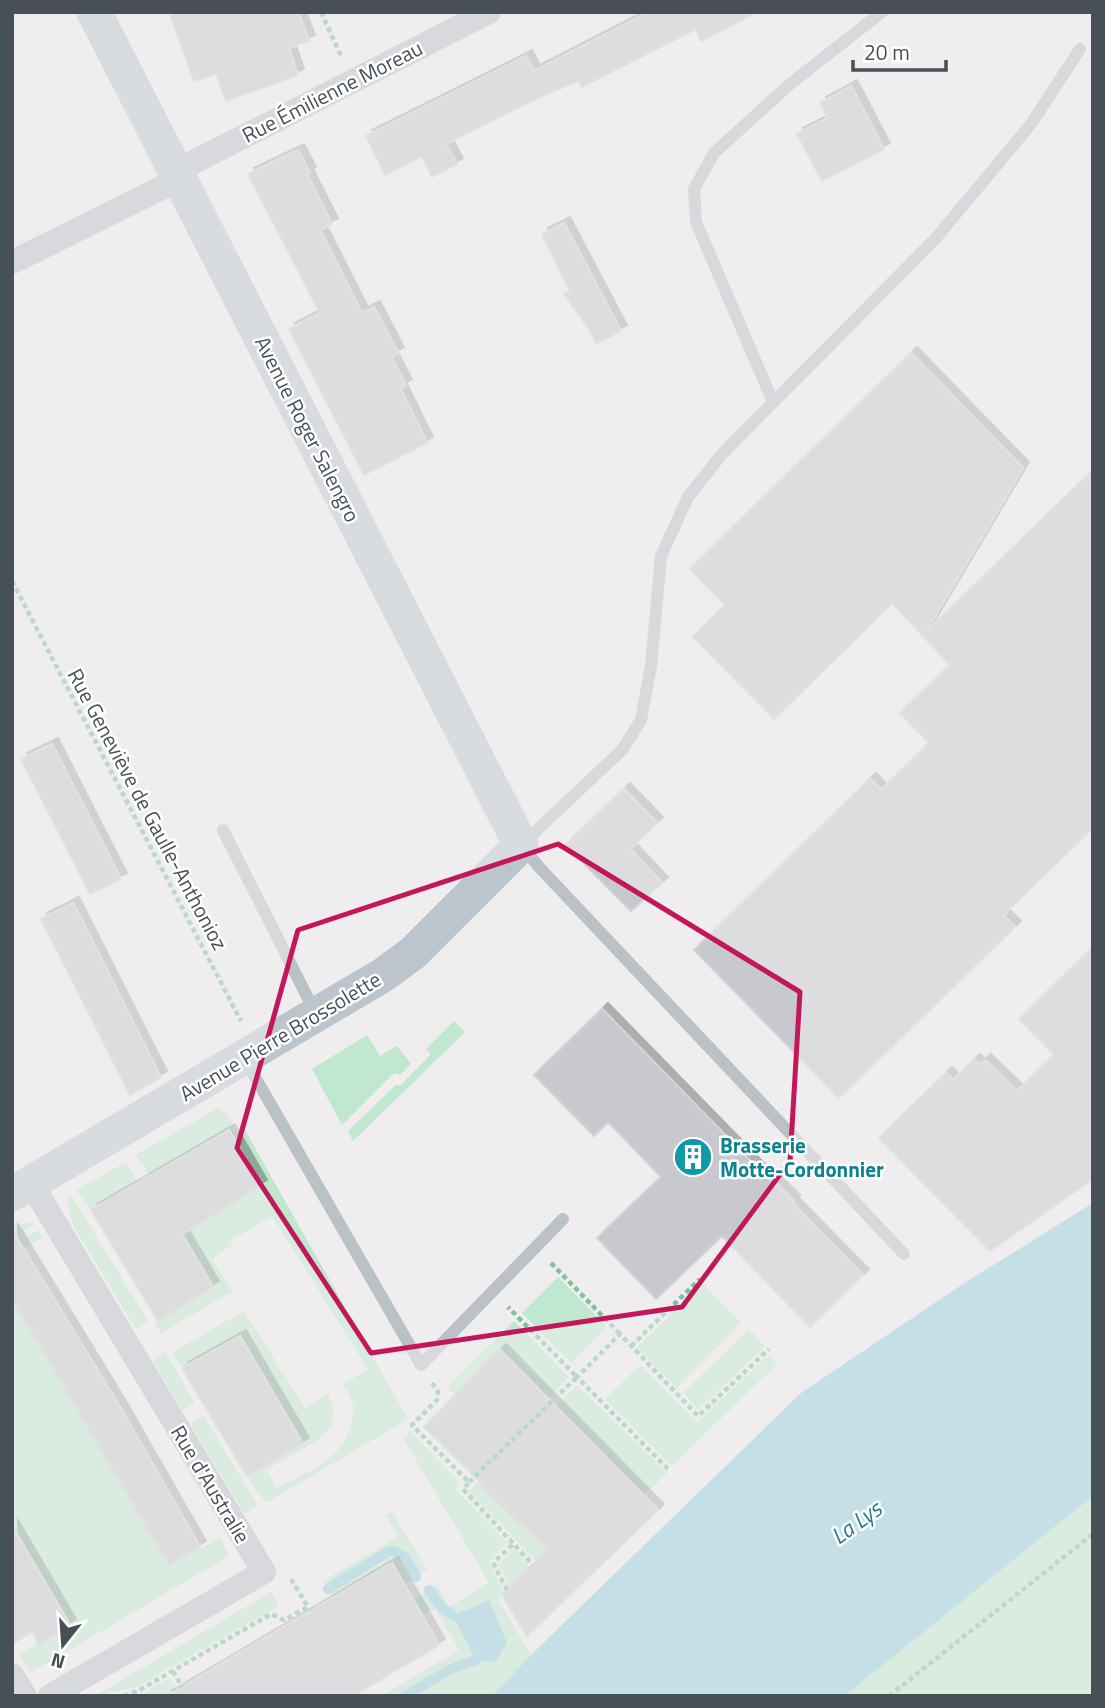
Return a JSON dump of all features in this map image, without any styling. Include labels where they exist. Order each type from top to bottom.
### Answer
[{"type":"street","name":"Avenue Roger Salengro","points":[[94,12],[521,845]]},
{"type":"street","name":"Rue Émilienne Moreau","points":[[12,262],[352,80],[489,12]]},
{"type":"street","name":"Avenue Pierre Brossolette","points":[[22,1189],[383,975],[413,953],[521,845]]},
{"type":"street","name":"Rue d'Australie","points":[[22,1189],[264,1572],[50,1696]]},
{"type":"street","points":[[12,1675],[25,1696]]},
{"type":"lane","points":[[773,402],[696,222],[694,189],[715,153],[790,84],[882,12]]},
{"type":"lane","points":[[904,1254],[521,845],[622,750],[641,720],[651,666],[661,556],[688,497],[722,454],[934,239],[1031,124],[1080,49]]},
{"type":"lane","points":[[222,830],[316,1014]]},
{"type":"lane","points":[[250,1054],[421,1365],[563,1219]]},
{"type":"path","points":[[321,12],[352,80]]},
{"type":"path","name":"Rue Geneviève de Gaulle-Anthonioz","points":[[12,582],[250,1054]]},
{"type":"path","points":[[544,1256],[698,1416],[769,1349]]},
{"type":"path","points":[[631,1346],[700,1279]]},
{"type":"path","points":[[501,1300],[668,1469]]},
{"type":"path","points":[[533,1565],[463,1489],[620,1334]]},
{"type":"path","points":[[437,1400],[412,1424],[469,1482]]},
{"type":"path","points":[[889,1696],[1093,1534]]},
{"type":"path","points":[[507,1590],[494,1565],[513,1544]]},
{"type":"path","points":[[124,1696],[138,1691],[271,1614],[288,1620],[309,1609],[299,1592]]},
{"type":"path","points":[[173,1671],[182,1687]]},
{"type":"highlighted area","points":[[558,844],[800,992],[790,1161],[682,1307],[371,1353],[237,1148],[298,930]]},
{"type":"green space","points":[[454,1021],[465,1032],[353,1141],[348,1131],[396,1085],[401,1085],[431,1054],[426,1049]]},
{"type":"green space","points":[[367,1035],[380,1056],[397,1046],[411,1064],[400,1075],[394,1073],[342,1125],[312,1069]]},
{"type":"green space","points":[[218,1108],[227,1115],[239,1134],[245,1130],[408,1419],[266,1503],[247,1476],[303,1443],[240,1337],[182,1368],[172,1353],[244,1311],[305,1408],[328,1394],[333,1407],[332,1425],[318,1440],[266,1470],[277,1488],[324,1462],[341,1445],[348,1434],[354,1411],[351,1397],[342,1385],[368,1369],[272,1216],[231,1240],[232,1245],[212,1259],[232,1292],[161,1333],[155,1323],[213,1287],[182,1234],[261,1186],[229,1130],[150,1176],[136,1155]]},
{"type":"green space","points":[[126,1162],[138,1183],[91,1210],[77,1190]]},
{"type":"green space","points":[[71,1195],[148,1321],[136,1329],[73,1225],[67,1203]]},
{"type":"green space","points":[[31,1222],[35,1224],[24,1231],[28,1236],[38,1230],[42,1238],[12,1255],[12,1227]]},
{"type":"green space","points":[[558,1277],[607,1327],[571,1363],[522,1313]]},
{"type":"green space","points":[[703,1284],[741,1322],[677,1388],[637,1347]]},
{"type":"green space","points":[[12,1299],[169,1565],[220,1538],[229,1556],[30,1673],[19,1654],[69,1625],[12,1527]]},
{"type":"green space","points":[[514,1321],[569,1377],[549,1398],[500,1350],[455,1395],[448,1387]]},
{"type":"green space","points":[[749,1329],[765,1346],[698,1410],[683,1393]]},
{"type":"green space","points":[[165,1352],[195,1403],[182,1410],[153,1360]]},
{"type":"green space","points":[[769,1355],[778,1363],[672,1466],[605,1399],[640,1365],[697,1422]]},
{"type":"green space","points":[[577,1385],[667,1473],[643,1495],[559,1408],[480,1486],[530,1533],[553,1514],[568,1530],[537,1562],[469,1491]]},
{"type":"green space","points":[[204,1416],[258,1506],[245,1514],[191,1424]]},
{"type":"green space","points":[[410,1431],[460,1483],[456,1489],[507,1543],[492,1558],[490,1564],[504,1593],[498,1599],[531,1656],[492,1696],[381,1696],[459,1650],[435,1609],[422,1615],[413,1599],[436,1585],[449,1607],[489,1583],[403,1438]]},
{"type":"green space","points":[[1093,1496],[1093,1696],[844,1696]]},
{"type":"green space","points":[[392,1512],[427,1570],[404,1585],[391,1563],[333,1597],[323,1581],[398,1537],[385,1515]]},
{"type":"green space","points":[[514,1548],[531,1568],[510,1587],[498,1564]]},
{"type":"green space","points":[[271,1592],[279,1606],[136,1687],[95,1696]]},
{"type":"green space","points":[[170,1678],[176,1690],[166,1696],[138,1696]]},
{"type":"water","name":"La Lys","points":[[1093,1203],[1093,1496],[844,1696],[492,1696],[801,1393],[963,1284]]},
{"type":"water","points":[[489,1600],[507,1643],[495,1662],[476,1660],[453,1616]]},
{"type":"building","points":[[169,12],[298,12],[309,41],[289,48],[298,75],[226,101],[216,74],[194,81]]},
{"type":"building","points":[[649,12],[757,12],[701,41],[696,29],[582,87],[579,81],[471,131],[446,144],[457,164],[432,177],[422,156],[385,175],[366,136],[526,56],[534,71]]},
{"type":"building","points":[[851,86],[884,149],[822,181],[797,134],[828,118],[820,103]]},
{"type":"building","points":[[298,150],[310,173],[307,175],[332,224],[320,230],[362,313],[374,307],[398,353],[391,357],[406,385],[400,388],[427,443],[364,475],[289,329],[320,313],[248,174]]},
{"type":"building","points":[[564,223],[621,331],[596,344],[589,329],[564,294],[570,291],[542,234]]},
{"type":"building","points":[[911,353],[1023,468],[925,633],[1093,470],[1093,828],[1003,915],[1015,927],[839,1098],[694,950],[870,779],[881,790],[929,743],[900,713],[950,665],[892,603],[774,719],[693,637],[725,605],[690,569]]},
{"type":"building","points":[[52,744],[121,879],[90,894],[21,759]]},
{"type":"building","points":[[624,789],[657,823],[630,849],[662,883],[631,911],[565,845]]},
{"type":"building","points":[[73,903],[161,1077],[130,1095],[41,919]]},
{"type":"building","points":[[1093,947],[1093,1179],[990,1251],[879,1138],[946,1073],[953,1080],[974,1060],[979,1065],[985,1060],[1017,1091],[1054,1055],[1019,1019]]},
{"type":"building","name":"Brasserie Motte-Cordonnier","points":[[602,1009],[770,1181],[772,1179],[794,1201],[792,1203],[863,1275],[810,1327],[722,1236],[656,1299],[597,1238],[661,1177],[608,1122],[594,1136],[534,1075]]},
{"type":"building","points":[[229,1130],[261,1186],[182,1234],[213,1287],[158,1321],[91,1210]]},
{"type":"building","points":[[12,1230],[120,1407],[200,1547],[169,1565],[12,1299]]},
{"type":"building","points":[[240,1336],[303,1444],[247,1476],[182,1368]]},
{"type":"building","points":[[500,1350],[658,1510],[527,1636],[502,1595],[548,1550],[480,1486],[482,1484],[424,1427]]},
{"type":"building","points":[[12,1526],[70,1625],[39,1644],[32,1632],[12,1644]]},
{"type":"building","points":[[392,1563],[439,1645],[353,1696],[167,1696]]},
{"type":"waterway","points":[[328,1589],[389,1551],[403,1556],[416,1577]]},
{"type":"waterway","points":[[429,1590],[441,1607],[453,1616]]},
{"type":"waterway","points":[[405,1696],[449,1670],[476,1660]]},
{"type":"place","name":"Brasserie Motte-Cordonnier","points":[[693,1157]]}]
